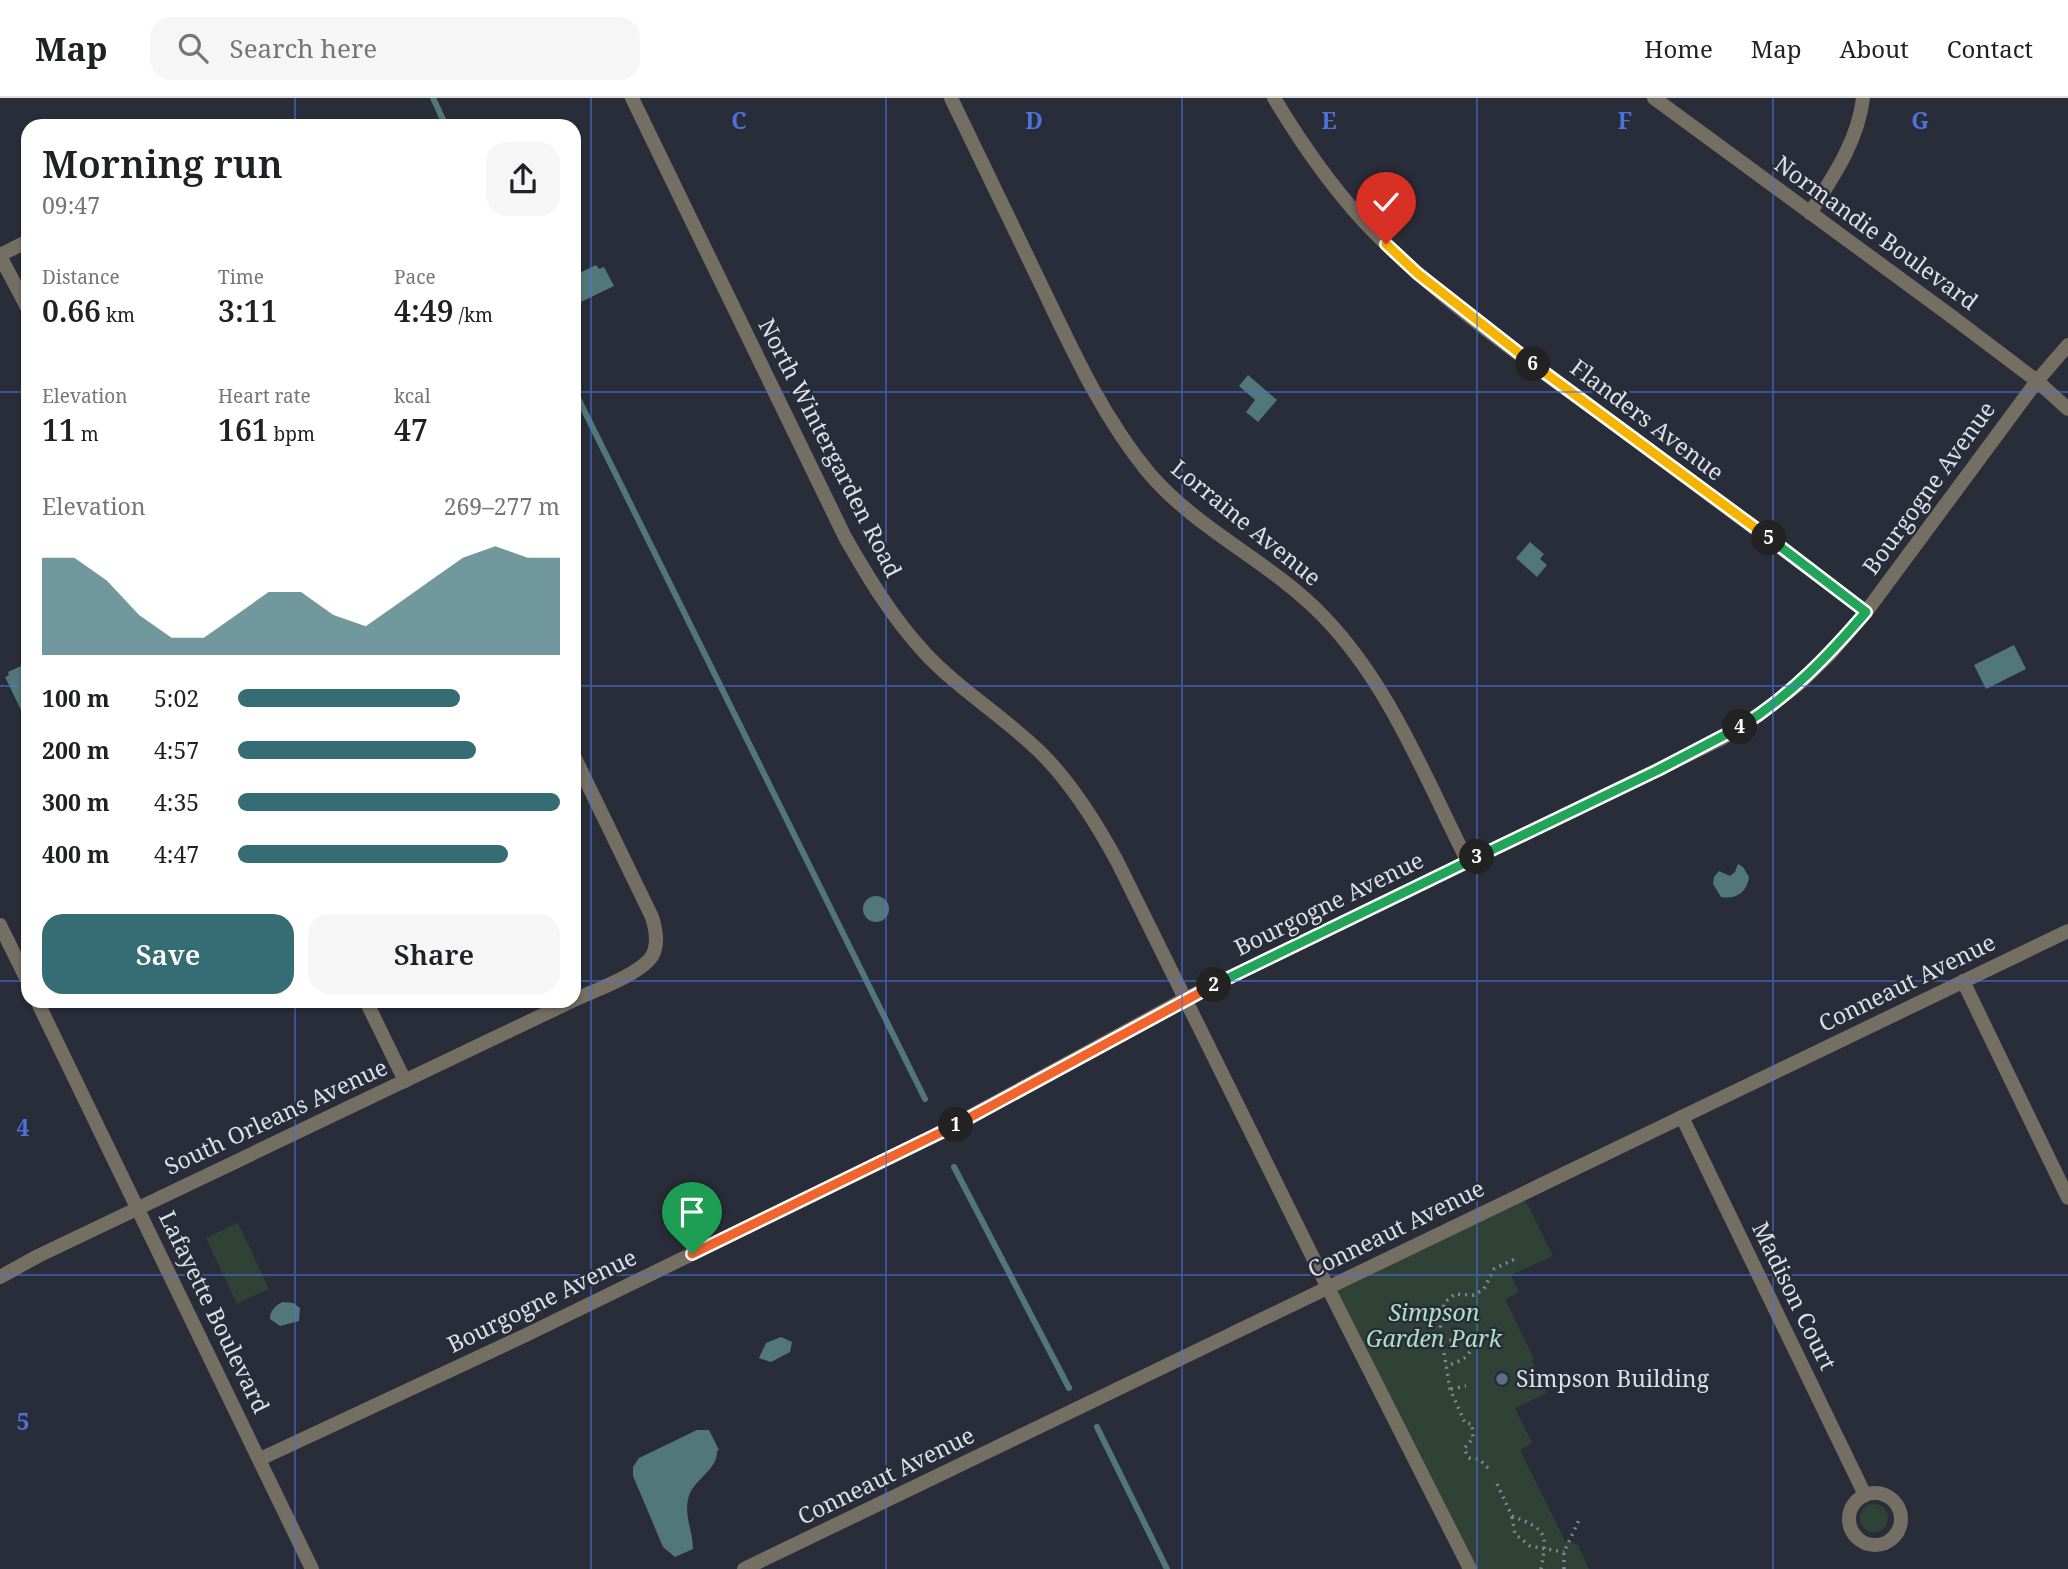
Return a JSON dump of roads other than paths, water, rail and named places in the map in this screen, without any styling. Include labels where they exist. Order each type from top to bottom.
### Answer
[{"type":"street","name":"North Wintergarden Road","points":[[632,98],[845,537],[874,588],[899,624],[926,654],[958,685],[1042,754],[1072,788],[1097,825],[1470,1569]]},
{"type":"street","name":"Lorraine Avenue","points":[[951,98],[1082,369],[1121,436],[1150,473],[1182,507],[1222,539],[1290,586],[1322,615],[1352,649],[1377,685],[1404,733],[1468,862]]},
{"type":"street","name":"Flanders Avenue","points":[[1274,98],[1335,188],[1374,232],[1417,273],[1489,331],[1866,612]]},
{"type":"street","name":"Normandie Boulevard","points":[[1654,98],[2037,381],[2068,409]]},
{"type":"street","points":[[1810,213],[1843,161],[1854,134],[1863,98]]},
{"type":"street","points":[[21,244],[0,255],[21,296]]},
{"type":"street","name":"Bourgogne Avenue","points":[[260,1460],[526,1335],[936,1135],[1185,999],[1691,754],[1760,715],[1799,684],[1830,654],[1866,612],[2037,381],[2068,345]]},
{"type":"street","name":"South Orleans Avenue","points":[[581,770],[657,932],[655,948],[649,959],[629,974],[581,997]]},
{"type":"street","points":[[0,925],[21,968]]},
{"type":"street","name":"Conneaut Avenue","points":[[744,1569],[2068,931]]},
{"type":"street","points":[[1963,981],[2068,1198]]},
{"type":"street","name":"Lafayette Boulevard","points":[[40,1008],[312,1569]]},
{"type":"street","points":[[369,1008],[405,1081]]},
{"type":"street","name":"South Orleans Avenue","points":[[0,1277],[38,1256],[558,1008]]},
{"type":"street","name":"Madison Court","points":[[1682,1116],[1865,1495]]},
{"type":"waterway","points":[[433,98],[443,119]]},
{"type":"waterway","points":[[581,404],[925,1099]]},
{"type":"waterway","points":[[954,1167],[1069,1388]]},
{"type":"waterway","points":[[1097,1427],[1167,1569]]},
{"type":"place","name":"Simpson Building","points":[[1502,1379]]},
{"type":"park label","name":"Simpson Garden Park","points":[[1434,1326]]}]
